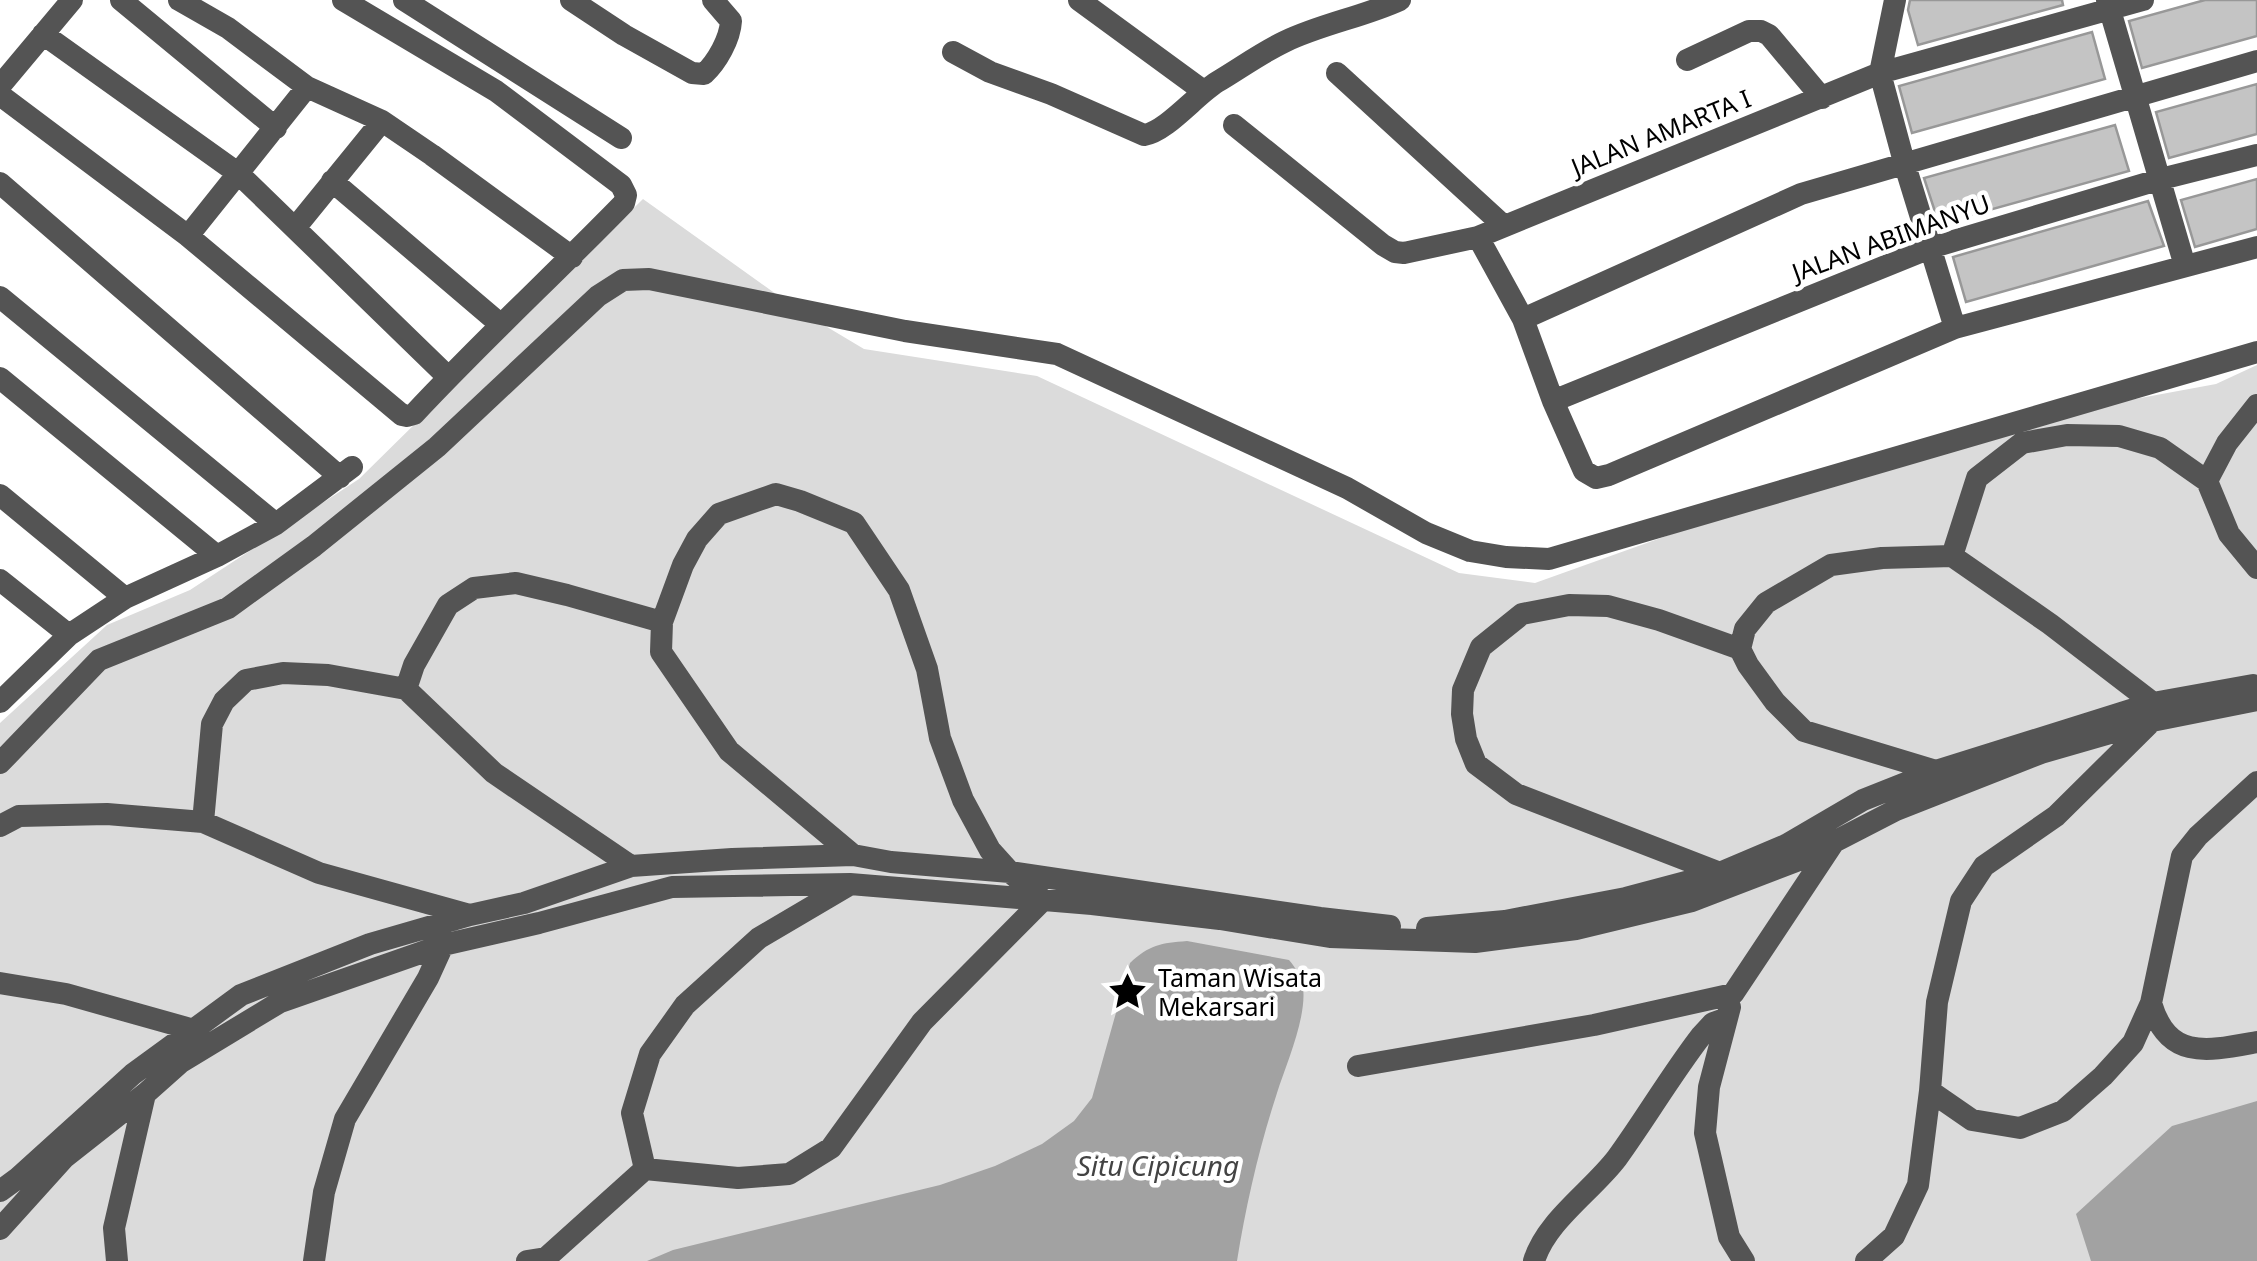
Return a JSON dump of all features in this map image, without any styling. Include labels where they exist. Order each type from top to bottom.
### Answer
[{"type":"street","points":[[0,86],[72,0]]},
{"type":"street","points":[[120,0],[276,128]]},
{"type":"street","points":[[179,0],[221,10],[307,87],[382,121],[572,257]]},
{"type":"street","points":[[0,94],[188,236],[407,416],[414,414],[500,324],[572,257],[624,203],[626,194],[621,185],[496,91],[343,0]]},
{"type":"street","points":[[404,0],[621,138]]},
{"type":"street","points":[[571,0],[692,74],[704,74],[711,68],[731,30],[731,22],[713,0]]},
{"type":"street","points":[[1079,0],[1202,90]]},
{"type":"street","points":[[953,52],[990,72],[1144,135],[1153,134],[1202,90],[1284,42],[1400,0]]},
{"type":"street","points":[[1894,0],[1880,73],[1954,328]]},
{"type":"street","name":"JALAN AMARTA I","points":[[1234,125],[1383,246],[1404,253],[1478,237],[1880,73],[2109,5],[2143,0]]},
{"type":"street","points":[[2109,5],[2185,266]]},
{"type":"street","points":[[1688,60],[1749,31],[1760,31],[1769,35],[1822,98]]},
{"type":"street","points":[[43,34],[238,174],[448,377]]},
{"type":"street","points":[[1523,318],[1801,194],[2257,61]]},
{"type":"street","points":[[1337,73],[1504,226]]},
{"type":"street","points":[[188,236],[307,87]]},
{"type":"street","points":[[295,228],[382,121]]},
{"type":"street","name":"JALAN ABIMANYU","points":[[1553,400],[1930,248],[2257,154]]},
{"type":"street","points":[[332,181],[500,324]]},
{"type":"street","points":[[0,183],[346,472],[276,524],[125,598],[69,635],[3,694]]},
{"type":"street","points":[[1478,237],[1523,318],[1584,470],[1596,478],[1954,328],[2257,246]]},
{"type":"street","points":[[0,764],[99,660],[228,608],[314,546],[437,447],[598,296],[623,280],[650,279],[904,331],[1057,354],[1347,488],[1426,533],[1470,550],[1549,560],[2257,352]]},
{"type":"street","points":[[0,297],[276,524]]},
{"type":"street","points":[[0,378],[217,556]]},
{"type":"street","points":[[2207,481],[2227,443],[2257,405]]},
{"type":"street","points":[[1952,556],[1977,478],[2022,443],[2067,435],[2119,436],[2160,448],[2207,481],[2230,534],[2257,568]]},
{"type":"street","points":[[853,855],[729,750],[661,652],[662,622],[697,539],[719,514],[776,494],[854,523],[899,590],[926,669],[940,738],[963,800],[990,850],[1043,900]]},
{"type":"street","points":[[0,495],[125,598]]},
{"type":"street","points":[[1740,650],[1746,630],[1766,603],[1830,564],[1952,556],[2050,624],[2153,712]]},
{"type":"street","points":[[0,580],[69,635]]},
{"type":"street","points":[[406,689],[414,665],[448,605],[474,588],[516,583],[662,622]]},
{"type":"street","points":[[1720,873],[1516,794],[1476,764],[1466,739],[1462,690],[1480,647],[1522,614],[1569,606],[1608,606],[1740,650],[1775,702],[1804,731],[1936,771]]},
{"type":"street","points":[[202,822],[212,724],[224,701],[246,680],[283,674],[328,676],[406,689],[494,773],[632,866]]},
{"type":"street","points":[[0,1229],[65,1157],[180,1062],[280,1002],[443,945],[524,903],[632,866],[853,855],[1010,872],[1320,918],[1422,929],[1505,921],[1626,898],[1720,873],[1786,846],[1863,800],[1936,771],[2257,685]]},
{"type":"street","points":[[0,1191],[133,1074],[241,995],[370,944],[474,926],[539,923],[672,887],[850,884],[1220,919],[1330,938],[1475,942],[1576,929],[1692,900],[1763,875],[1896,810],[2153,712],[2257,700]]},
{"type":"street","points":[[1866,1261],[1894,1236],[1918,1185],[1937,1002],[1961,901],[1984,866],[2056,816],[2153,712]]},
{"type":"street","points":[[1930,1091],[1972,1120],[2020,1128],[2063,1112],[2103,1076],[2133,1043],[2151,1003],[2182,856],[2257,782]]},
{"type":"street","points":[[0,826],[19,816],[89,814],[202,822],[319,873],[474,926]]},
{"type":"street","points":[[1744,1261],[1729,1238],[1705,1133],[1709,1088],[1733,994],[1835,841]]},
{"type":"street","points":[[1763,875],[1788,910]]},
{"type":"street","points":[[645,1169],[632,1113],[650,1054],[685,1004],[759,938],[850,884]]},
{"type":"street","points":[[527,1261],[546,1258],[645,1169],[738,1178],[789,1174],[831,1148],[922,1022],[1043,900]]},
{"type":"street","points":[[314,1261],[324,1192],[345,1119],[428,978],[443,945]]},
{"type":"street","points":[[0,982],[66,994],[194,1030]]},
{"type":"street","points":[[1358,1066],[1594,1025],[1733,994]]},
{"type":"street","points":[[2151,1003],[2158,1024],[2172,1040],[2195,1048],[2257,1042]]},
{"type":"street","points":[[1534,1261],[1551,1230],[1614,1162],[1701,1036],[1712,1024],[1727,1018]]},
{"type":"street","points":[[117,1261],[114,1228],[145,1094]]},
{"type":"shaded area","name":"Taman Wisata Mekarsari","points":[[643,199],[797,309],[864,349],[1037,376],[1459,573],[1535,583],[1957,432],[2216,384],[2257,365],[2257,1261],[0,1261],[0,723],[107,625],[190,590],[359,479]]},
{"type":"water","name":"Situ Cipicung","points":[[1187,941],[1289,960],[1303,987],[1299,1027],[1270,1114],[1237,1261],[647,1261],[673,1250],[940,1185],[1042,1144],[1074,1121],[1092,1098],[1130,963],[1156,946]]},
{"type":"water","points":[[2257,1101],[2257,1261],[2091,1261],[2076,1214],[2172,1126]]},
{"type":"building","points":[[1910,0],[2062,0],[2063,5],[1918,45],[1908,10]]},
{"type":"building","points":[[2205,0],[2257,0],[2257,36],[2142,68],[2129,21]]},
{"type":"building","points":[[2092,32],[2105,79],[1912,133],[1899,86]]},
{"type":"building","points":[[2257,84],[2257,134],[2169,158],[2156,112]]},
{"type":"building","points":[[2115,125],[2129,171],[1939,224],[1924,178]]},
{"type":"building","points":[[2257,179],[2257,229],[2195,247],[2181,200]]},
{"type":"building","points":[[2148,201],[2164,246],[1966,302],[1953,257]]},
{"type":"place","name":"Taman Wisata Mekarsari","points":[[1128,992]]}]
